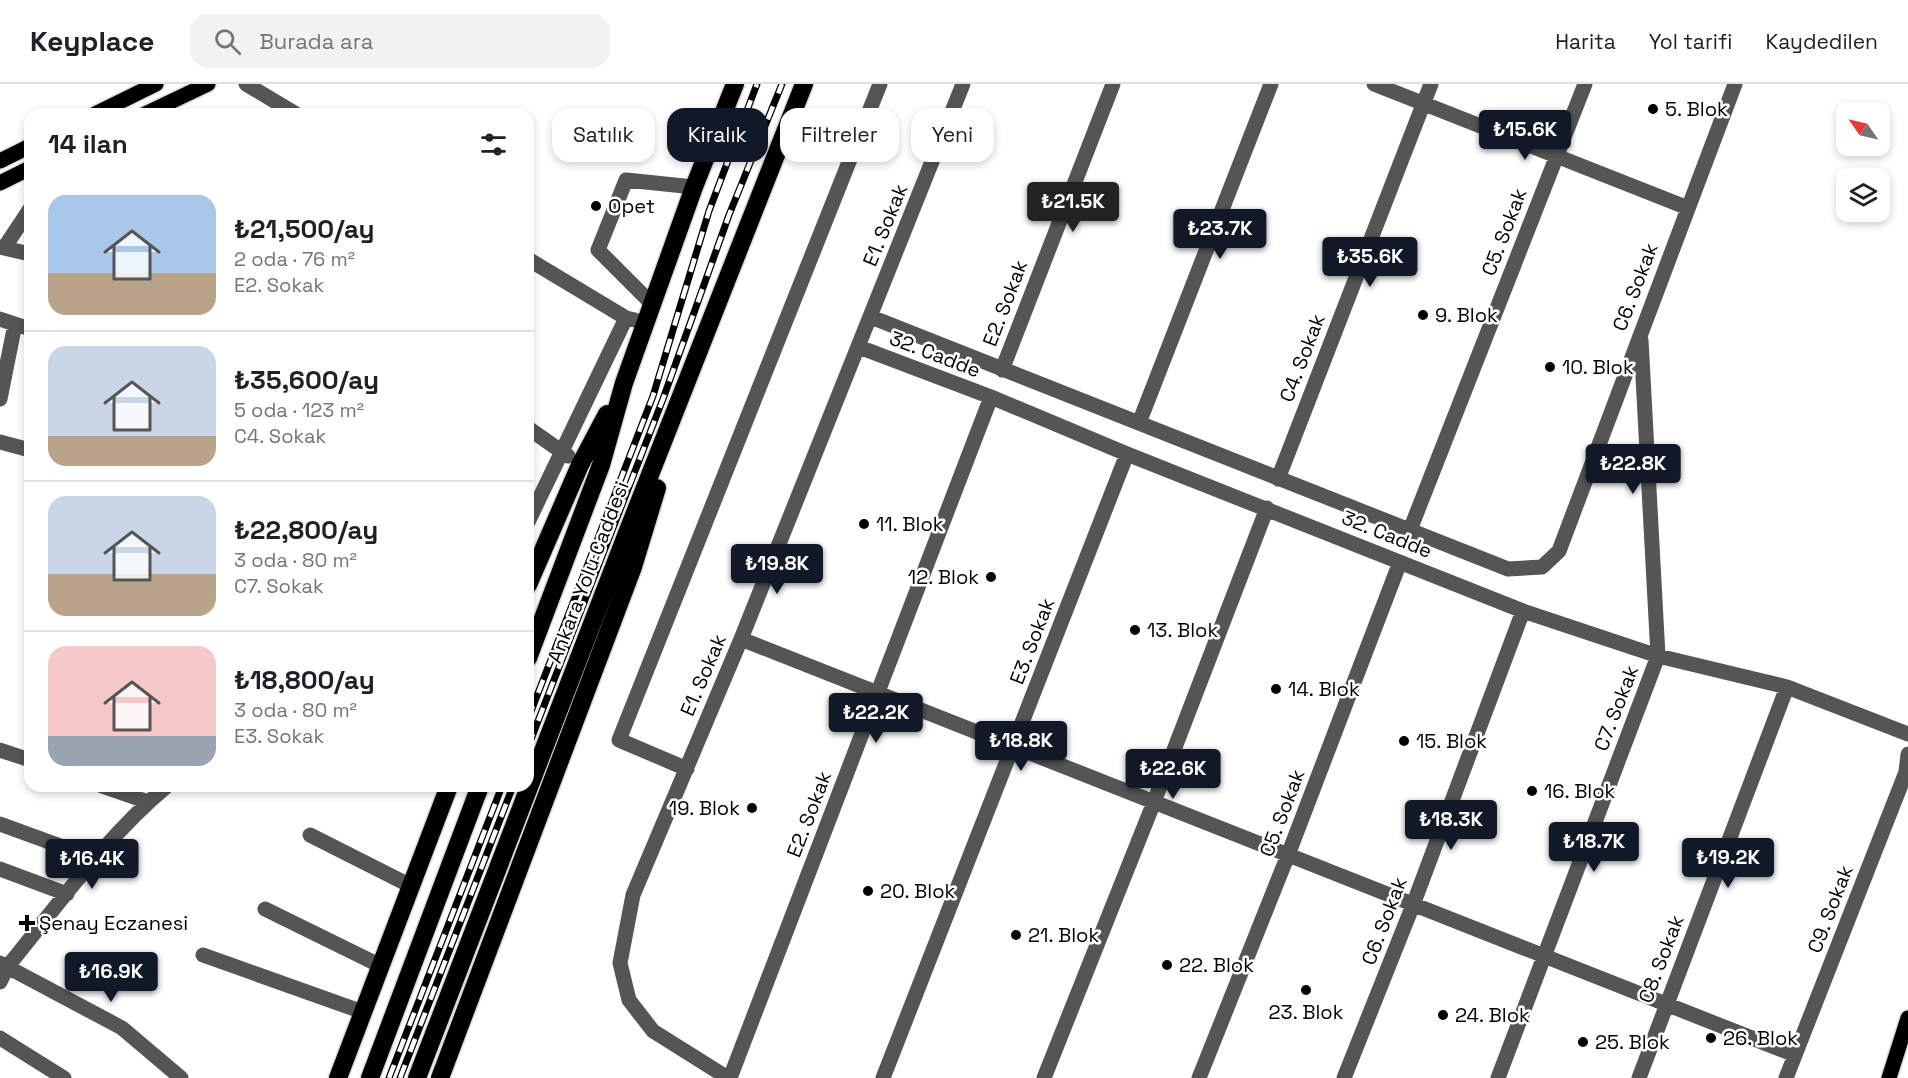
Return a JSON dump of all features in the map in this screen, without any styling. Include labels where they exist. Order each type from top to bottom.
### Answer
[{"type":"highway","name":"Ankara Yolu Caddesi","points":[[534,642],[601,465],[624,383],[694,187],[735,84]]},
{"type":"highway","name":"Ankara Yolu Caddesi","points":[[534,777],[804,84]]},
{"type":"highway","points":[[440,1078],[633,567],[698,354]]},
{"type":"highway","points":[[534,571],[580,465],[624,383]]},
{"type":"highway","points":[[338,1078],[447,792]]},
{"type":"highway","points":[[370,1078],[478,792]]},
{"type":"highway","name":"Ankara Yolu Caddesi","points":[[417,1078],[528,792]]},
{"type":"main road","points":[[107,108],[156,84]]},
{"type":"main road","points":[[158,108],[208,84]]},
{"type":"main road","points":[[0,161],[24,149]]},
{"type":"main road","points":[[0,183],[24,171]]},
{"type":"main road","points":[[1889,1078],[1908,1018]]},
{"type":"street","points":[[246,84],[286,108]]},
{"type":"street","points":[[687,769],[619,740],[880,84]]},
{"type":"street","name":"E1. Sokak","points":[[729,1078],[653,1031],[629,1000],[620,963],[633,895],[741,639],[963,84]]},
{"type":"street","name":"E2. Sokak","points":[[1002,370],[1113,84]]},
{"type":"street","points":[[1139,423],[1270,84]]},
{"type":"street","points":[[1374,84],[1688,208]]},
{"type":"street","name":"C4. Sokak","points":[[1278,479],[1431,84]]},
{"type":"street","name":"C5. Sokak","points":[[1410,530],[1586,84]]},
{"type":"street","name":"C6. Sokak","points":[[1542,567],[1559,551],[1736,84]]},
{"type":"street","points":[[653,305],[597,250],[626,180],[694,187]]},
{"type":"street","points":[[24,217],[2,247],[24,252]]},
{"type":"street","points":[[534,263],[626,318],[646,324]]},
{"type":"street","name":"32. Cadde","points":[[871,317],[1508,569],[1542,567]]},
{"type":"street","points":[[534,511],[626,318]]},
{"type":"street","points":[[0,399],[7,322],[24,327]]},
{"type":"street","name":"C7. Sokak","points":[[1498,1078],[1658,656],[1640,333]]},
{"type":"street","name":"32. Cadde","points":[[859,347],[1523,610],[1658,656],[1786,687],[1908,734]]},
{"type":"street","name":"E2. Sokak","points":[[729,1078],[991,398]]},
{"type":"street","points":[[534,432],[580,465]]},
{"type":"street","points":[[0,442],[24,448]]},
{"type":"street","name":"E3. Sokak","points":[[883,1078],[1127,454]]},
{"type":"street","points":[[1044,1078],[1155,802],[1267,508]]},
{"type":"street","points":[[534,524],[554,523]]},
{"type":"street","name":"C5. Sokak","points":[[1199,1078],[1288,855],[1400,562]]},
{"type":"street","name":"C6. Sokak","points":[[1344,1078],[1413,905],[1523,610]]},
{"type":"street","points":[[741,639],[1795,1055]]},
{"type":"street","name":"C8. Sokak","points":[[1638,1078],[1786,687]]},
{"type":"street","points":[[0,750],[24,758]]},
{"type":"street","name":"C9. Sokak","points":[[1786,1078],[1906,772],[1908,754]]},
{"type":"street","points":[[119,792],[148,802]]},
{"type":"street","points":[[0,982],[4,965],[148,802],[160,792]]},
{"type":"street","points":[[0,824],[96,860]]},
{"type":"street","points":[[310,835],[411,886]]},
{"type":"street","points":[[0,869],[67,894]]},
{"type":"street","points":[[265,909],[381,966]]},
{"type":"street","points":[[203,955],[363,1012]]},
{"type":"street","points":[[4,965],[122,1028],[181,1078]]},
{"type":"street","points":[[0,1038],[57,1076]]},
{"type":"railway","points":[[534,703],[653,396],[709,211],[757,84]]},
{"type":"railway","points":[[534,732],[663,399],[729,215],[782,84]]},
{"type":"railway","points":[[389,1078],[500,792]]},
{"type":"railway","points":[[400,1078],[511,792]]},
{"type":"place","name":"5. Blok","points":[[1653,109]]},
{"type":"place","name":"Opet","points":[[596,206]]},
{"type":"place","name":"9. Blok","points":[[1423,315]]},
{"type":"place","name":"10. Blok","points":[[1550,367]]},
{"type":"place","name":"11. Blok","points":[[864,524]]},
{"type":"place","name":"12. Blok","points":[[991,577]]},
{"type":"place","name":"13. Blok","points":[[1135,630]]},
{"type":"place","name":"14. Blok","points":[[1276,689]]},
{"type":"place","name":"15. Blok","points":[[1404,741]]},
{"type":"place","name":"16. Blok","points":[[1532,791]]},
{"type":"place","name":"19. Blok","points":[[752,808]]},
{"type":"place","name":"20. Blok","points":[[868,891]]},
{"type":"place","name":"Şenay Eczanesi","points":[[27,923]]},
{"type":"place","name":"21. Blok","points":[[1016,935]]},
{"type":"place","name":"22. Blok","points":[[1167,965]]},
{"type":"place","name":"23. Blok","points":[[1306,990]]},
{"type":"place","name":"24. Blok","points":[[1443,1015]]},
{"type":"place","name":"26. Blok","points":[[1711,1038]]},
{"type":"place","name":"25. Blok","points":[[1583,1042]]}]
